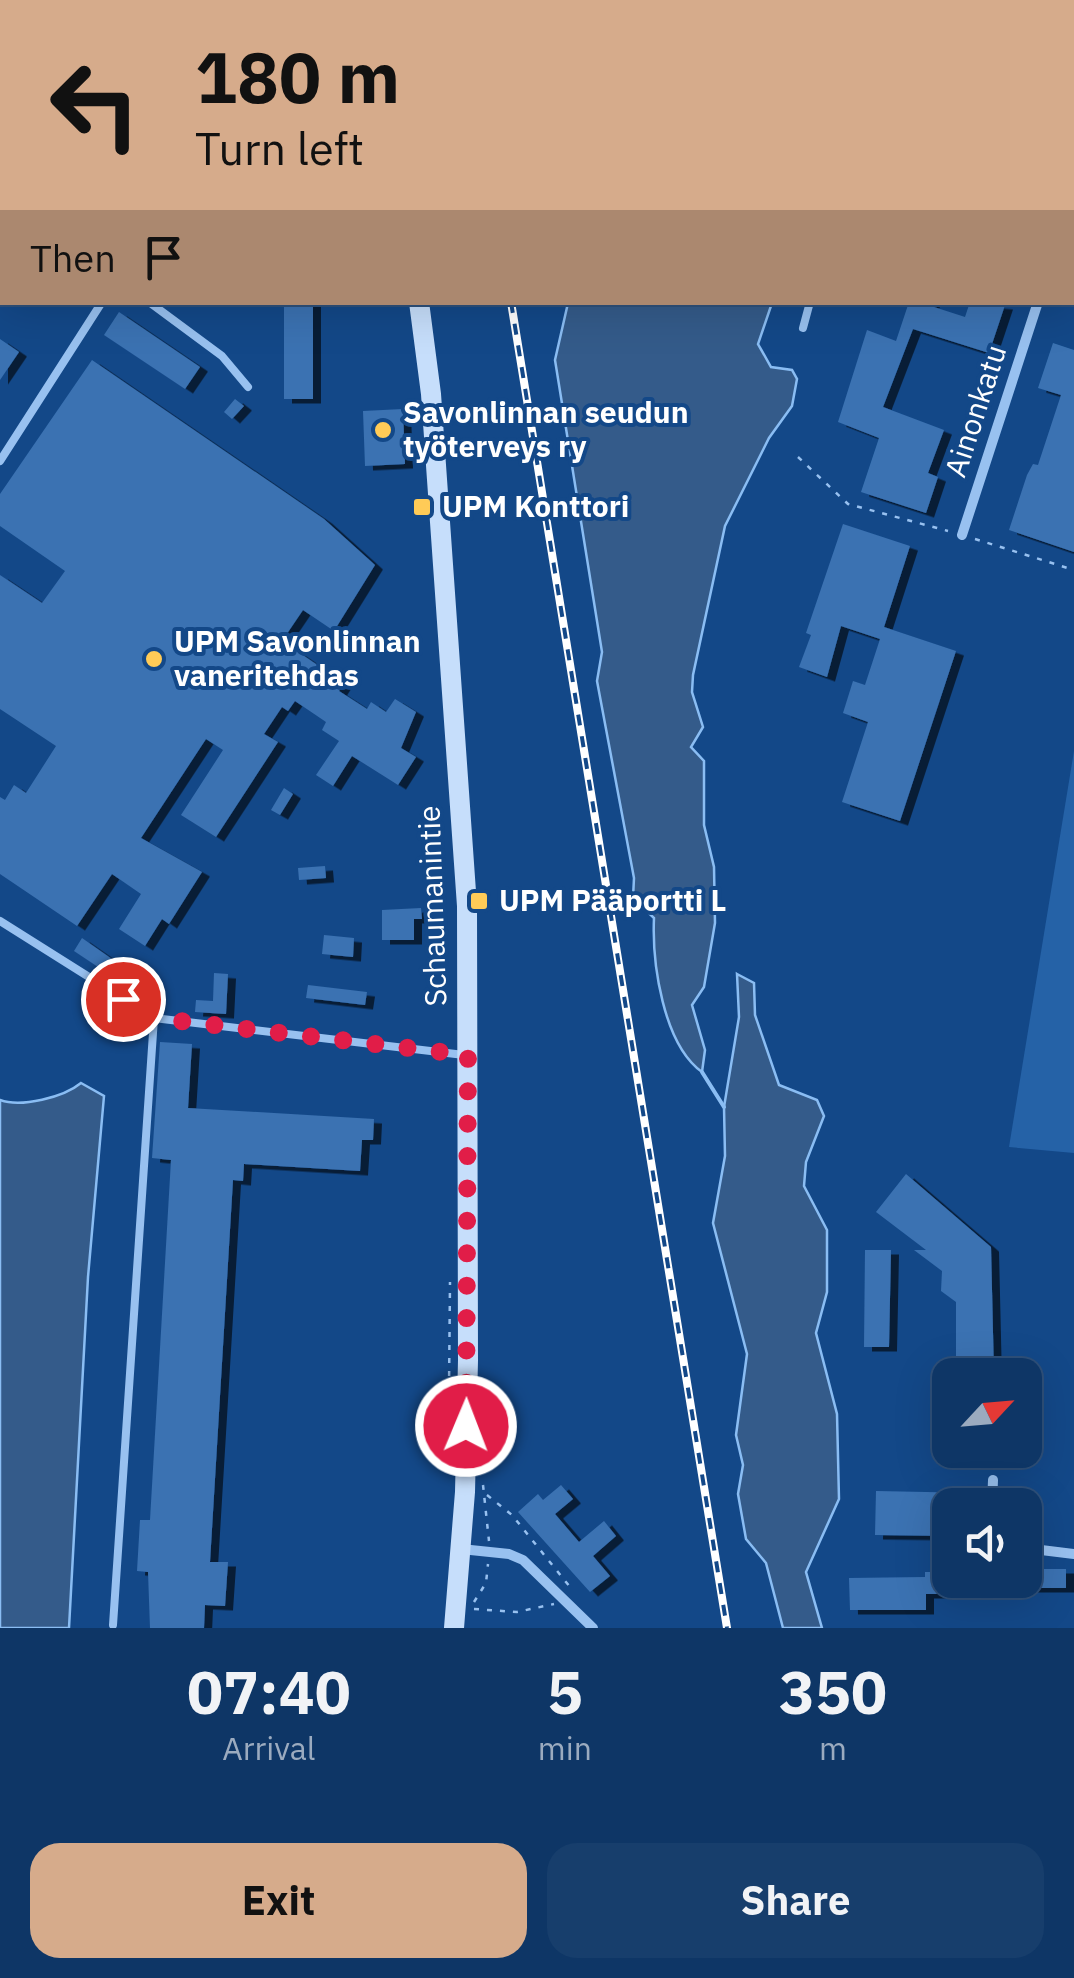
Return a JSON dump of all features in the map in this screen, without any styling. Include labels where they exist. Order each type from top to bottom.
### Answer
[{"type":"street","name":"Schaumanintie","points":[[419,305],[431,394],[466,906],[468,1360],[454,1628]]},
{"type":"street","name":"Ainonkatu","points":[[962,535],[1037,305]]},
{"type":"street","points":[[993,1480],[993,1488]]},
{"type":"street","points":[[461,1549],[509,1554],[523,1560],[593,1628]]},
{"type":"street","points":[[1042,1550],[1074,1554]]},
{"type":"lane","points":[[0,461],[100,305]]},
{"type":"lane","points":[[153,305],[222,356],[248,387]]},
{"type":"lane","points":[[803,328],[809,305]]},
{"type":"lane","points":[[0,921],[154,1018],[468,1055]]},
{"type":"lane","points":[[113,1625],[154,1018]]},
{"type":"path","points":[[798,458],[848,504],[1074,570]]},
{"type":"path","points":[[449,1392],[450,1273]]},
{"type":"path","points":[[486,1494],[512,1515],[570,1587]]},
{"type":"path","points":[[486,1584],[472,1609],[531,1610],[550,1606],[562,1597]]},
{"type":"shaded area","points":[[568,305],[771,305],[758,344],[771,367],[792,370],[797,379],[792,406],[769,438],[725,526],[693,675],[692,692],[703,727],[691,747],[704,761],[704,825],[714,867],[715,923],[704,987],[692,1005],[705,1050],[702,1072],[689,1059],[669,1023],[658,979],[654,918],[633,898],[634,878],[597,681],[602,652],[555,360]]},
{"type":"shaded area","points":[[1074,751],[1074,1153],[1009,1147]]},
{"type":"shaded area","points":[[737,974],[754,983],[755,1015],[779,1085],[817,1100],[824,1116],[806,1162],[804,1186],[827,1230],[827,1292],[816,1333],[837,1414],[839,1499],[806,1572],[822,1628],[783,1628],[766,1563],[746,1539],[738,1494],[743,1465],[736,1435],[747,1354],[713,1223],[725,1156],[724,1107],[739,1017]]},
{"type":"shaded area","points":[[81,1083],[104,1096],[88,1277],[69,1628],[0,1628],[0,1100],[42,1100]]},
{"type":"building","points":[[284,305],[313,305],[313,399],[284,399]]},
{"type":"building","points":[[908,305],[931,305],[965,317],[969,305],[1005,305],[989,353],[913,329],[883,407],[944,430],[928,473],[938,477],[926,513],[861,492],[879,438],[838,422],[867,330],[896,341]]},
{"type":"building","points":[[119,312],[200,367],[185,389],[104,335]]},
{"type":"building","points":[[0,339],[19,352],[0,380]]},
{"type":"building","points":[[1053,343],[1074,350],[1074,552],[1009,530],[1027,475],[1033,464],[1038,465],[1061,395],[1038,388]]},
{"type":"building","name":"UPM Savonlinnan vaneritehdas","points":[[92,360],[324,519],[375,565],[334,631],[303,610],[282,641],[344,683],[339,691],[367,709],[371,702],[386,712],[395,699],[416,712],[401,748],[416,757],[398,785],[352,756],[333,786],[316,775],[339,741],[322,730],[326,722],[295,701],[288,711],[282,707],[264,734],[278,742],[216,837],[181,815],[223,750],[206,739],[141,838],[202,872],[169,924],[162,919],[145,946],[119,929],[141,894],[112,874],[77,926],[0,874],[0,797],[5,800],[14,785],[26,793],[56,746],[0,709],[0,575],[42,603],[65,571],[0,526],[0,494]]},
{"type":"building","points":[[235,399],[244,406],[232,419],[224,412]]},
{"type":"building","points":[[403,409],[405,464],[365,466],[363,411]]},
{"type":"building","points":[[843,524],[910,546],[884,627],[956,651],[900,821],[842,802],[868,722],[843,713],[853,681],[865,685],[880,639],[841,626],[827,677],[799,667],[811,635],[806,633]]},
{"type":"building","points":[[284,788],[293,794],[280,815],[271,810]]},
{"type":"building","points":[[325,866],[326,878],[299,880],[298,868]]},
{"type":"building","points":[[421,908],[422,919],[414,919],[414,940],[382,940],[382,910]]},
{"type":"building","points":[[324,935],[354,938],[353,957],[322,954]]},
{"type":"building","points":[[82,938],[112,959],[104,971],[74,951]]},
{"type":"building","points":[[214,973],[228,974],[226,1014],[195,1012],[196,1000],[213,1001]]},
{"type":"building","points":[[308,985],[367,992],[365,1005],[306,998]]},
{"type":"building","points":[[160,1042],[192,1044],[188,1108],[374,1119],[373,1140],[362,1140],[360,1171],[244,1164],[243,1181],[233,1180],[210,1562],[228,1562],[225,1606],[205,1605],[204,1628],[150,1628],[148,1572],[137,1571],[140,1520],[150,1520],[171,1160],[152,1158]]},
{"type":"building","points":[[906,1174],[991,1247],[994,1358],[956,1358],[956,1302],[941,1291],[942,1271],[914,1250],[926,1250],[876,1212]]},
{"type":"building","points":[[865,1250],[891,1250],[889,1347],[864,1347]]},
{"type":"building","points":[[561,1485],[573,1499],[555,1514],[579,1542],[604,1521],[616,1536],[593,1556],[610,1576],[590,1592],[518,1512],[538,1494],[543,1500]]},
{"type":"building","points":[[876,1491],[932,1492],[932,1536],[875,1535]]},
{"type":"building","points":[[1042,1569],[1066,1569],[1066,1588],[1042,1588]]},
{"type":"building","points":[[925,1572],[932,1572],[932,1594],[926,1594],[926,1610],[850,1610],[849,1578],[925,1577]]},
{"type":"waterway","points":[[702,1072],[724,1107]]},
{"type":"railway","points":[[511,305],[727,1628]]},
{"type":"place","name":"Savonlinnan seudun työterveys ry","points":[[383,430]]},
{"type":"place","name":"UPM Konttori","points":[[422,507]]},
{"type":"place","name":"UPM Savonlinnan vaneritehdas","points":[[154,659]]},
{"type":"place","name":"UPM Pääportti L","points":[[479,901]]},
{"type":"route","points":[[123,999],[154,1018],[468,1055],[466,1426]]}]
